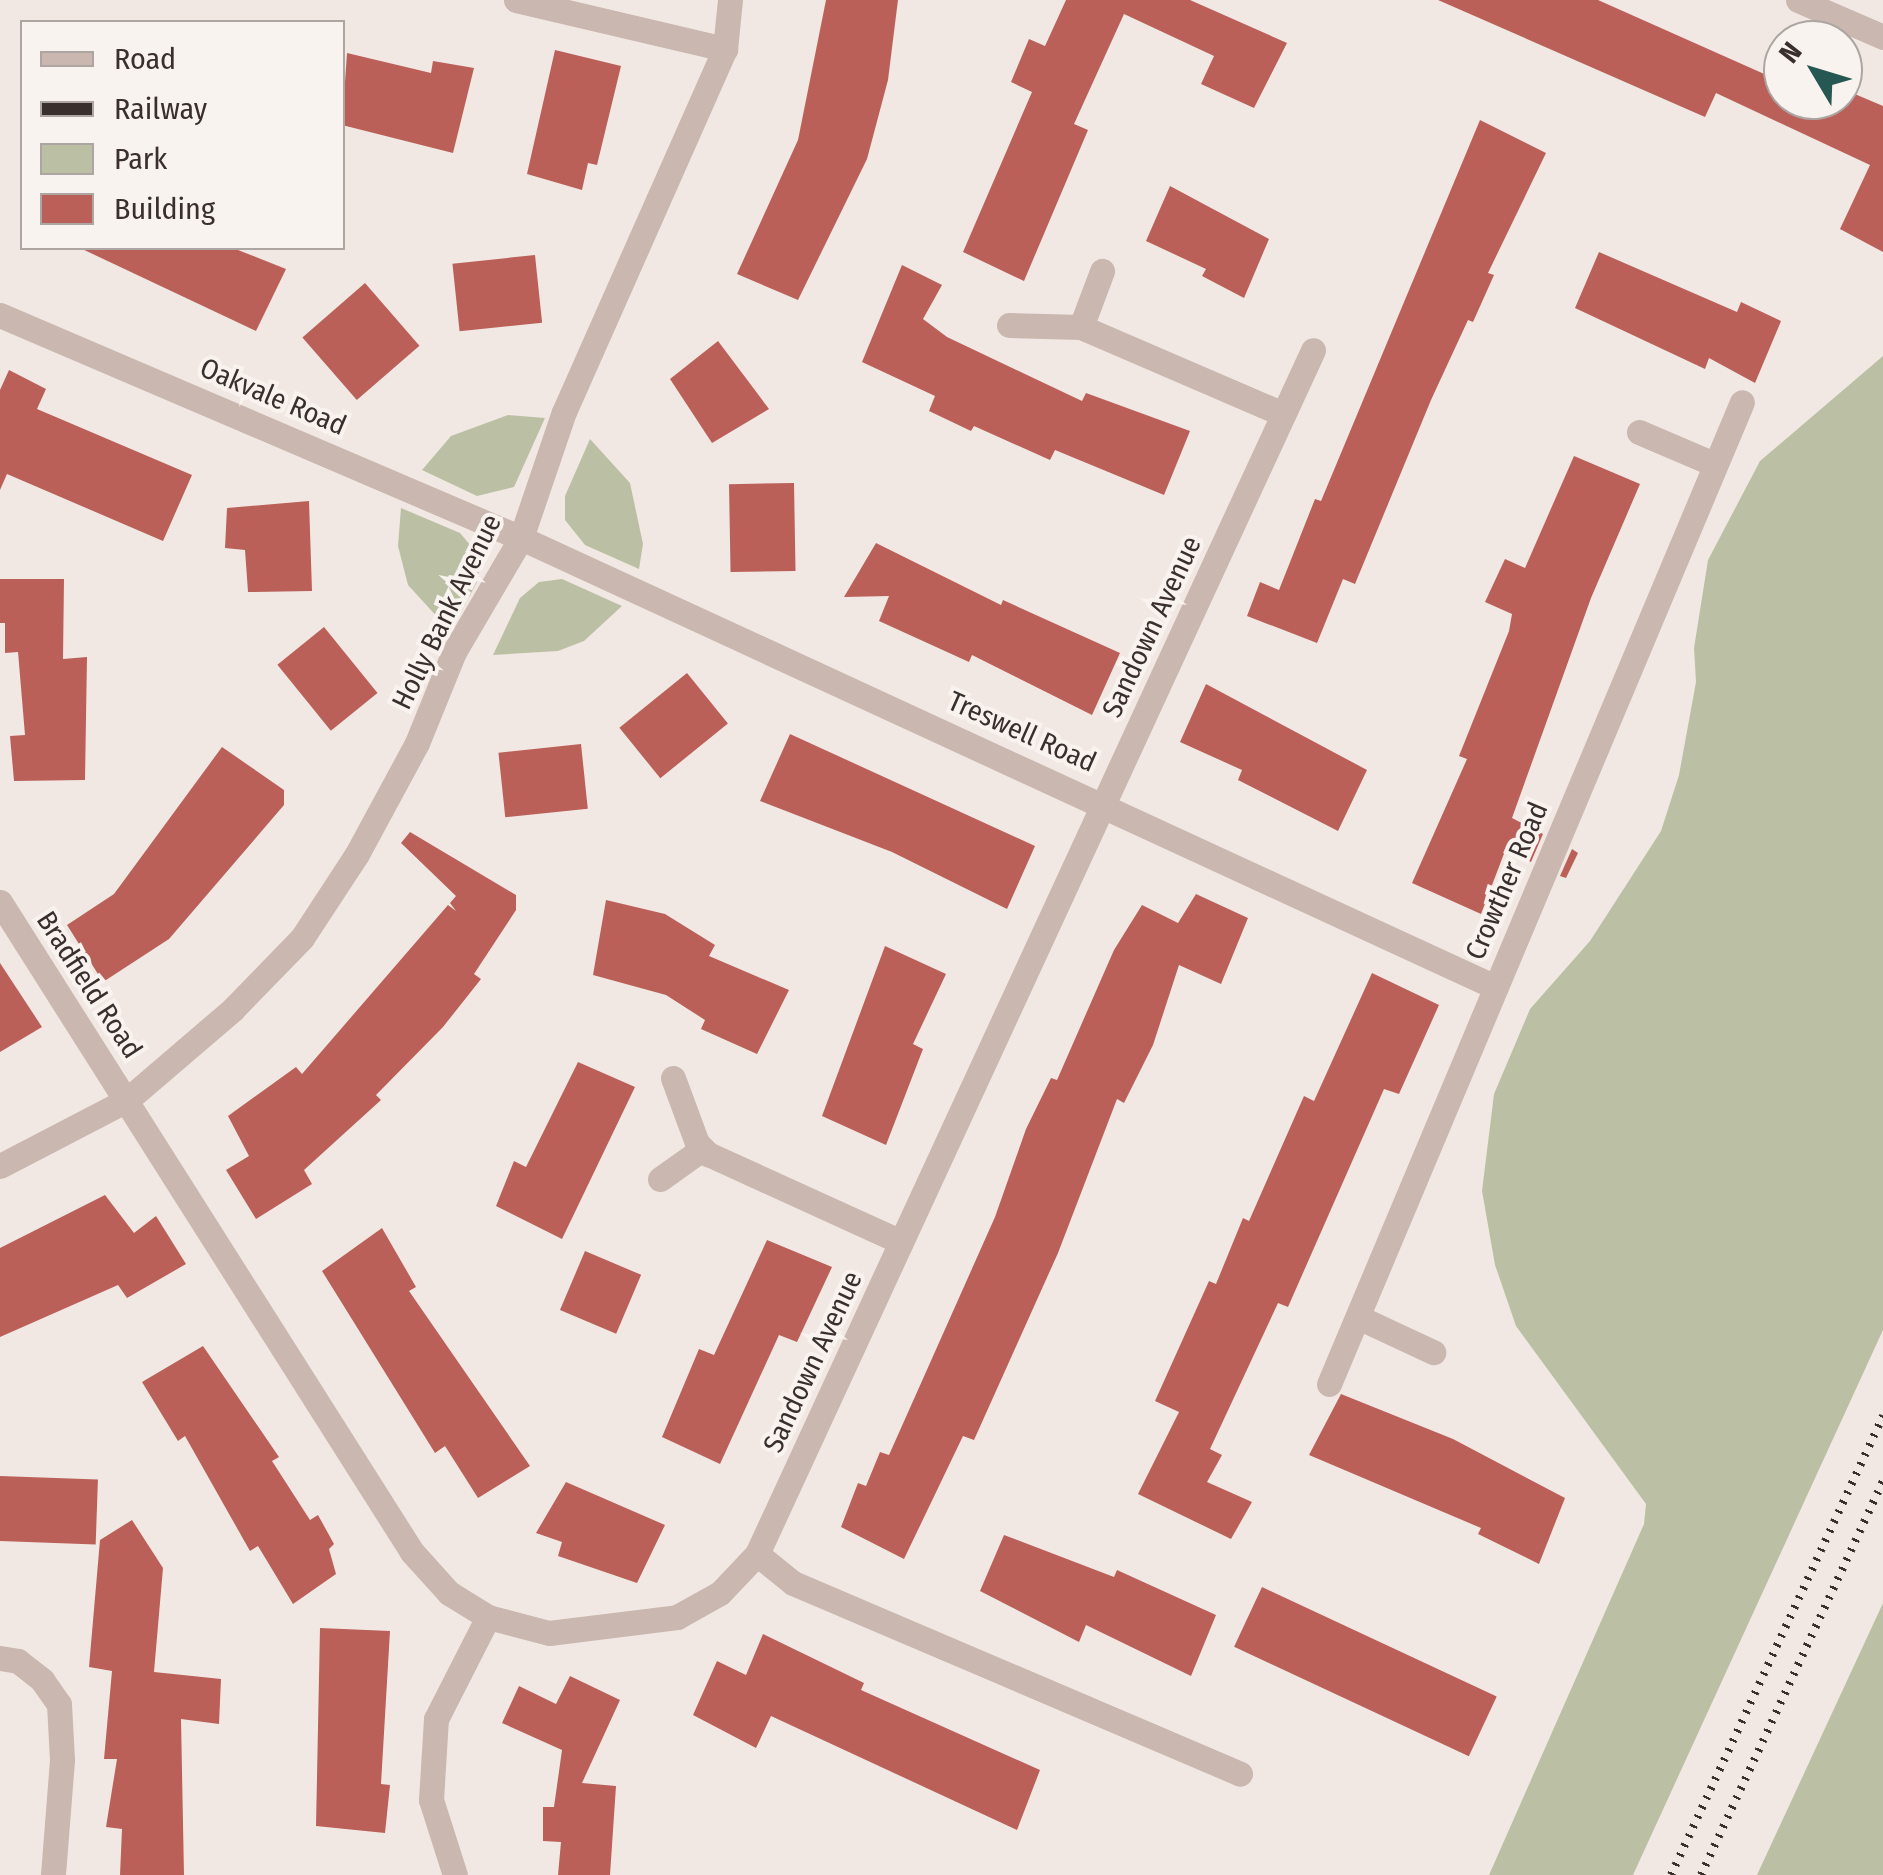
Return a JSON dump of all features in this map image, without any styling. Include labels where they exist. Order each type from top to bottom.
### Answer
[{"type":"street","points":[[516,0],[725,49]]},
{"type":"street","name":"Holly Bank Avenue","points":[[0,1166],[127,1100],[233,1009],[302,938],[357,854],[416,743],[454,652],[520,538],[564,412],[725,49],[730,0]]},
{"type":"street","points":[[1798,0],[1883,37]]},
{"type":"street","points":[[1081,326],[1102,271]]},
{"type":"street","name":"Oakvale Road","points":[[0,314],[520,538]]},
{"type":"street","points":[[1009,325],[1081,326],[1283,414]]},
{"type":"street","name":"Sandown Avenue","points":[[127,1100],[412,1552],[449,1593],[488,1617],[549,1633],[677,1618],[720,1593],[758,1554],[1312,350]]},
{"type":"street","name":"Crowther Road","points":[[1328,1384],[1360,1318],[1742,402]]},
{"type":"street","points":[[1639,432],[1714,464]]},
{"type":"street","name":"Treswell Road","points":[[520,538],[1105,802],[1495,987]]},
{"type":"street","name":"Bradfield Road","points":[[0,902],[127,1100]]},
{"type":"street","points":[[674,1078],[702,1149],[901,1242]]},
{"type":"street","points":[[660,1179],[702,1149]]},
{"type":"street","points":[[1360,1318],[1432,1352]]},
{"type":"street","points":[[758,1554],[793,1582],[1240,1774]]},
{"type":"street","points":[[455,1875],[431,1800],[436,1719],[488,1617]]},
{"type":"street","points":[[0,1658],[30,1670],[59,1704],[62,1760],[52,1875]]},
{"type":"green space","points":[[1883,356],[1883,1330],[1633,1875],[1489,1875],[1644,1524],[1646,1504],[1516,1326],[1495,1265],[1482,1191],[1494,1094],[1530,1009],[1590,941],[1661,831],[1679,775],[1696,682],[1694,648],[1708,560],[1760,461]]},
{"type":"green space","points":[[508,415],[545,418],[514,487],[477,496],[422,470],[451,436]]},
{"type":"green space","points":[[590,439],[630,483],[643,544],[639,569],[585,545],[565,520],[565,496]]},
{"type":"green space","points":[[401,508],[460,533],[477,553],[479,578],[451,632],[408,585],[398,546]]},
{"type":"green space","points":[[562,579],[622,606],[584,641],[558,651],[493,655],[520,598],[539,582]]},
{"type":"green space","points":[[1883,1603],[1883,1875],[1757,1875]]},
{"type":"building","points":[[826,0],[898,0],[888,80],[867,159],[798,300],[737,274],[798,140]]},
{"type":"building","points":[[1066,0],[1190,0],[1287,43],[1254,108],[1201,84],[1214,56],[1124,14],[1074,124],[1088,130],[1024,281],[963,252],[1032,92],[1011,82],[1029,39],[1045,46]]},
{"type":"building","points":[[1438,0],[1598,0],[1763,73],[1763,115],[1716,93],[1705,117]]},
{"type":"building","points":[[555,50],[621,66],[597,165],[588,163],[582,190],[527,174]]},
{"type":"building","points":[[347,53],[431,73],[433,61],[474,68],[453,153],[345,126]]},
{"type":"building","points":[[1863,98],[1883,106],[1883,252],[1840,229],[1870,165],[1774,120],[1863,120]]},
{"type":"building","points":[[1480,120],[1546,153],[1488,273],[1494,275],[1473,322],[1468,320],[1431,400],[1355,584],[1343,579],[1317,643],[1247,616],[1260,582],[1279,590],[1315,499],[1321,501]]},
{"type":"building","points":[[1170,186],[1269,239],[1244,298],[1202,276],[1206,269],[1146,241]]},
{"type":"building","points":[[84,250],[238,250],[286,269],[256,331]]},
{"type":"building","points":[[1599,252],[1737,312],[1741,302],[1781,321],[1755,383],[1709,358],[1705,369],[1575,308]]},
{"type":"building","points":[[535,255],[542,323],[460,331],[452,264]]},
{"type":"building","points":[[902,265],[942,285],[923,319],[947,337],[1082,401],[1086,393],[1190,431],[1164,495],[1055,450],[1050,460],[974,426],[971,431],[929,411],[935,396],[862,362]]},
{"type":"building","points":[[365,283],[419,346],[357,400],[302,337]]},
{"type":"building","points":[[718,341],[769,409],[712,443],[670,379]]},
{"type":"building","points":[[9,370],[46,389],[37,409],[192,475],[163,541],[7,474],[0,490],[0,390]]},
{"type":"building","points":[[1574,456],[1640,484],[1591,598],[1512,818],[1543,834],[1531,862],[1505,851],[1481,914],[1412,883],[1467,759],[1459,756],[1509,631],[1512,614],[1485,602],[1505,559],[1525,568]]},
{"type":"building","points":[[794,483],[796,571],[731,572],[729,484]]},
{"type":"building","points":[[309,501],[312,591],[248,592],[245,550],[225,548],[227,508]]},
{"type":"building","points":[[876,543],[1001,605],[1003,600],[1120,653],[1092,715],[972,655],[969,662],[879,621],[889,596],[844,597]]},
{"type":"building","points":[[0,579],[64,579],[63,659],[87,657],[85,780],[14,781],[10,736],[25,735],[18,652],[5,653],[5,623],[0,623]]},
{"type":"building","points":[[324,627],[377,693],[331,731],[277,665]]},
{"type":"building","points":[[687,673],[728,724],[660,778],[619,728]]},
{"type":"building","points":[[1206,684],[1367,770],[1338,831],[1238,780],[1242,770],[1180,742]]},
{"type":"building","points":[[790,734],[1035,846],[1007,909],[892,852],[760,801]]},
{"type":"building","points":[[581,744],[588,809],[505,817],[498,753]]},
{"type":"building","points":[[222,747],[284,790],[284,805],[169,939],[103,982],[67,925],[114,894]]},
{"type":"building","points":[[410,832],[516,895],[516,910],[474,974],[481,979],[443,1027],[376,1095],[381,1100],[304,1170],[312,1184],[256,1219],[226,1170],[249,1156],[228,1116],[296,1067],[302,1074],[448,905],[456,911],[450,903],[456,896],[401,843]]},
{"type":"building","points":[[1572,849],[1578,853],[1566,878],[1560,876]]},
{"type":"building","points":[[1196,894],[1248,918],[1221,984],[1179,965],[1153,1045],[1124,1103],[1117,1099],[1058,1253],[974,1440],[963,1436],[904,1559],[841,1527],[858,1483],[866,1486],[880,1452],[889,1455],[995,1217],[1026,1129],[1051,1078],[1057,1080],[1114,950],[1142,905],[1178,923]]},
{"type":"building","points":[[606,900],[665,914],[715,945],[709,956],[789,990],[757,1054],[701,1029],[705,1020],[666,995],[593,975]]},
{"type":"building","points":[[885,946],[946,974],[913,1044],[923,1049],[886,1145],[822,1116]]},
{"type":"building","points":[[0,963],[42,1027],[0,1052]]},
{"type":"building","points":[[1372,973],[1439,1005],[1399,1094],[1384,1089],[1288,1307],[1278,1303],[1210,1449],[1222,1455],[1207,1482],[1252,1502],[1231,1539],[1138,1494],[1179,1412],[1155,1401],[1209,1281],[1216,1284],[1243,1218],[1249,1221],[1304,1096],[1314,1101]]},
{"type":"building","points":[[578,1062],[635,1087],[562,1239],[496,1206],[514,1161],[526,1167]]},
{"type":"building","points":[[105,1195],[134,1233],[156,1216],[186,1264],[127,1298],[118,1285],[0,1337],[0,1248]]},
{"type":"building","points":[[382,1228],[416,1287],[409,1291],[530,1466],[478,1498],[445,1446],[435,1453],[322,1271]]},
{"type":"building","points":[[767,1240],[832,1267],[797,1342],[779,1335],[720,1464],[662,1437],[699,1349],[714,1355]]},
{"type":"building","points":[[585,1251],[641,1275],[616,1334],[560,1310]]},
{"type":"building","points":[[203,1346],[279,1457],[272,1461],[310,1520],[318,1515],[334,1544],[329,1549],[336,1574],[293,1604],[258,1546],[250,1551],[185,1436],[178,1441],[142,1382]]},
{"type":"building","points":[[1341,1394],[1453,1439],[1565,1498],[1539,1564],[1478,1534],[1481,1528],[1309,1455]]},
{"type":"building","points":[[0,1476],[98,1479],[96,1544],[0,1541]]},
{"type":"building","points":[[566,1482],[665,1525],[637,1583],[558,1556],[562,1542],[536,1533]]},
{"type":"building","points":[[132,1520],[163,1568],[154,1672],[221,1679],[219,1724],[181,1719],[184,1875],[120,1875],[122,1829],[106,1827],[117,1759],[104,1759],[112,1671],[89,1667],[100,1540]]},
{"type":"building","points":[[1004,1535],[1114,1577],[1117,1570],[1216,1615],[1191,1676],[1086,1625],[1079,1642],[980,1591]]},
{"type":"building","points":[[1262,1587],[1497,1696],[1469,1756],[1234,1647]]},
{"type":"building","points":[[320,1628],[390,1631],[381,1784],[390,1785],[385,1833],[316,1826]]},
{"type":"building","points":[[763,1634],[864,1683],[861,1690],[1040,1770],[1017,1830],[771,1716],[756,1748],[693,1715],[717,1661],[746,1675]]},
{"type":"building","points":[[570,1676],[620,1700],[582,1783],[616,1786],[610,1875],[558,1875],[561,1842],[543,1841],[543,1807],[554,1807],[562,1750],[502,1723],[519,1686],[556,1704]]},
{"type":"railway","points":[[1671,1875],[1883,1416]]},
{"type":"railway","points":[[1701,1875],[1883,1481]]}]
